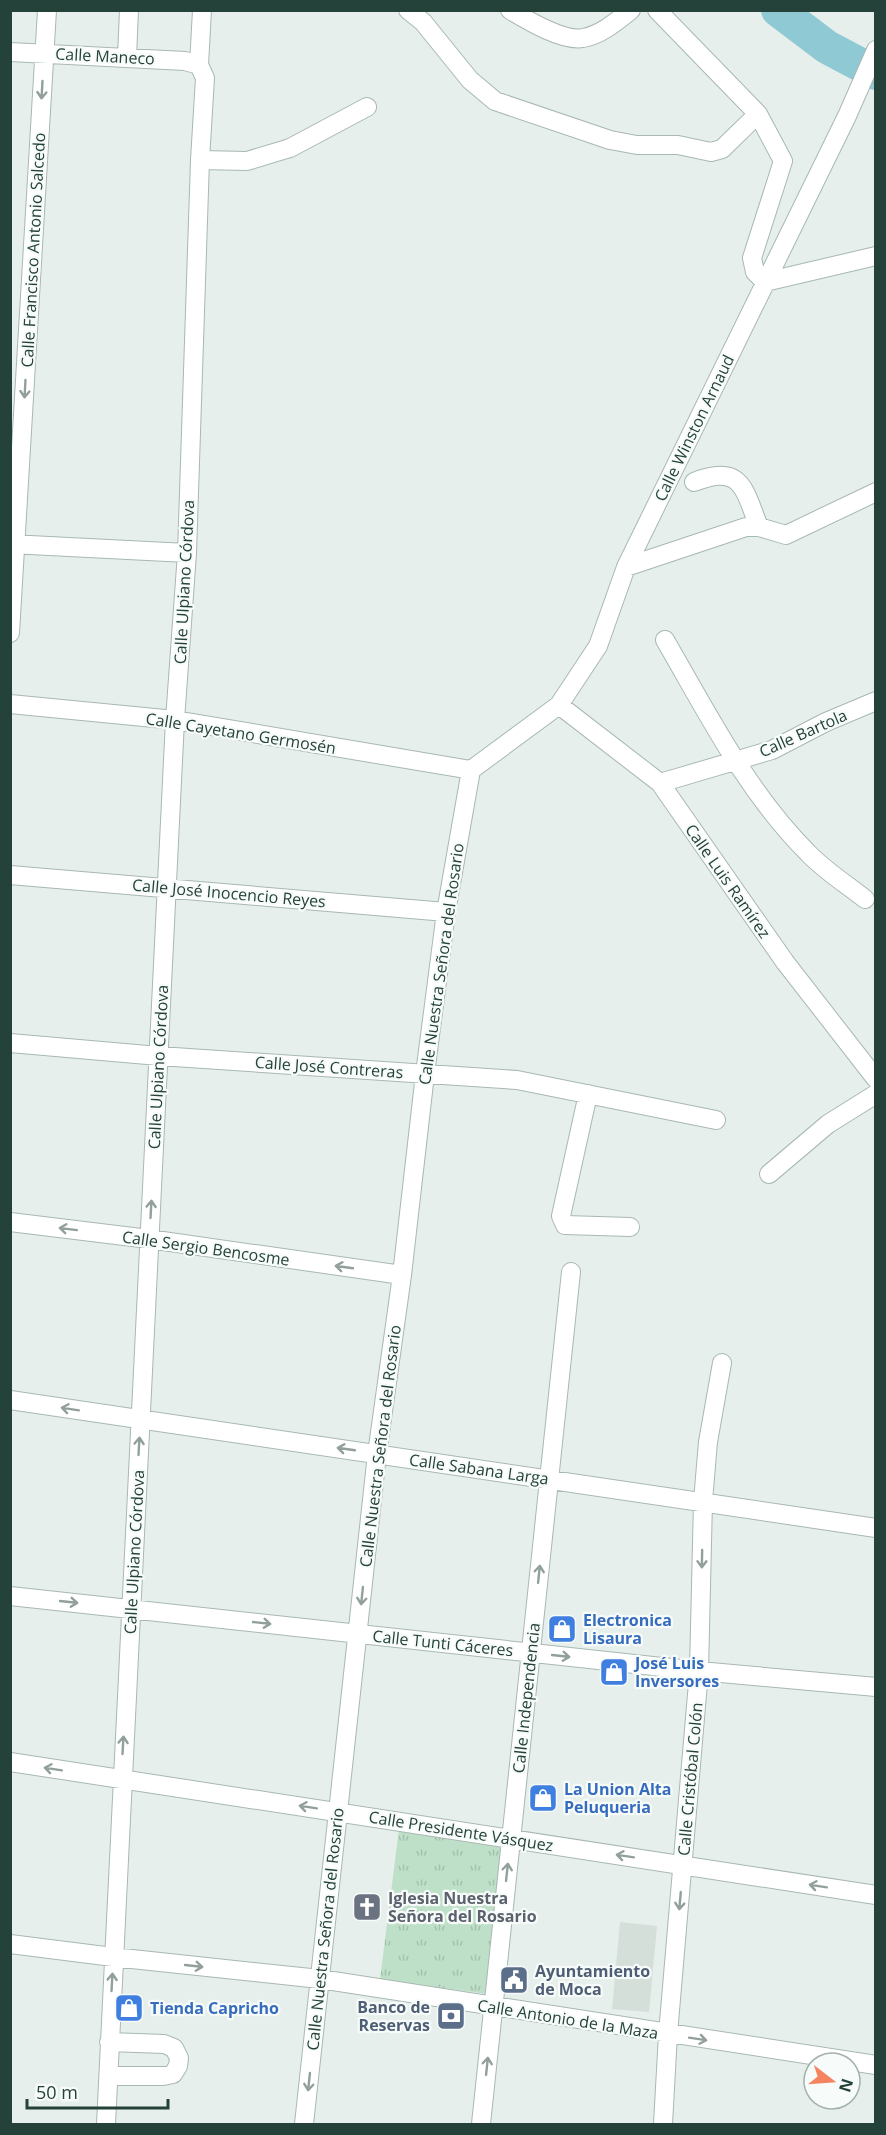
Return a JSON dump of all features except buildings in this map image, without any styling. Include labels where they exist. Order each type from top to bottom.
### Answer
[{"type":"street","name":"Calle Francisco Antonio Salcedo","points":[[10,633],[13,544],[47,10]]},
{"type":"street","points":[[127,57],[129,10]]},
{"type":"street","name":"Calle Ulpiano Córdova","points":[[106,2124],[121,1779],[175,720],[187,553],[200,160],[205,78],[199,64],[202,10]]},
{"type":"street","points":[[408,10],[423,22],[470,80],[495,101],[610,140],[637,145],[678,145],[711,152],[722,148],[758,114]]},
{"type":"street","points":[[510,10],[548,32],[582,39],[609,27],[631,10]]},
{"type":"street","points":[[657,10],[758,114],[783,161],[752,258],[755,272],[765,282],[876,256]]},
{"type":"street","name":"Calle Winston Arnaud","points":[[471,770],[559,705],[598,646],[626,567],[847,116],[876,50]]},
{"type":"street","name":"Calle Maneco","points":[[10,52],[127,57],[199,64]]},
{"type":"street","points":[[200,160],[247,161],[290,148],[367,107]]},
{"type":"street","points":[[694,482],[724,474],[736,479],[745,493],[759,527]]},
{"type":"street","points":[[626,567],[746,527],[759,527],[786,535],[876,492]]},
{"type":"street","points":[[13,544],[187,553]]},
{"type":"street","points":[[665,640],[764,804],[809,855],[865,899]]},
{"type":"street","name":"Calle Bartola","points":[[660,783],[771,750],[826,722],[876,701]]},
{"type":"street","name":"Calle Cayetano Germosén","points":[[10,704],[175,720],[471,770]]},
{"type":"street","name":"Calle Luis Ramírez","points":[[559,705],[660,783],[785,962],[876,1079]]},
{"type":"street","name":"Calle Nuestra Señora del Rosario","points":[[304,2124],[377,1454],[402,1275],[424,1074],[446,912],[471,770]]},
{"type":"street","name":"Calle José Inocencio Reyes","points":[[10,875],[446,912]]},
{"type":"street","name":"Calle José Contreras","points":[[10,1043],[159,1056],[517,1080],[716,1120]]},
{"type":"street","points":[[588,1094],[561,1216],[562,1221],[565,1225],[630,1227]]},
{"type":"street","points":[[769,1174],[828,1124],[876,1094]]},
{"type":"street","name":"Calle Sergio Bencosme","points":[[10,1222],[402,1275]]},
{"type":"street","name":"Calle Independencia","points":[[481,2124],[571,1272]]},
{"type":"street","name":"Calle Cristóbal Colón","points":[[663,2124],[668,2034],[699,1671],[703,1501],[708,1442],[722,1363]]},
{"type":"street","name":"Calle Sabana Larga","points":[[10,1400],[876,1528]]},
{"type":"street","name":"Calle Tunti Cáceres","points":[[10,1596],[699,1671],[874,1681]]},
{"type":"street","name":"Calle Presidente Vásquez","points":[[10,1762],[876,1894]]},
{"type":"street","name":"Calle Antonio de la Maza","points":[[10,1944],[320,1979],[876,2065]]},
{"type":"street","points":[[109,2042],[164,2044],[174,2048],[179,2058],[178,2066],[173,2074],[109,2076]]},
{"type":"shaded area","points":[[620,1922],[657,1926],[649,2012],[612,2009]]},
{"type":"green space","points":[[399,1829],[504,1844],[487,1994],[380,1979]]},
{"type":"waterway","points":[[778,10],[827,47],[876,73]]},
{"type":"place","name":"Electronica Lisaura","points":[[562,1629]]},
{"type":"place","name":"José Luis Inversores","points":[[614,1672]]},
{"type":"place","name":"La Union Alta Peluqueria","points":[[543,1798]]},
{"type":"place","name":"Iglesia Nuestra Señora del Rosario","points":[[367,1907]]},
{"type":"place","name":"Ayuntamiento de Moca","points":[[514,1980]]},
{"type":"place","name":"Tienda Capricho","points":[[129,2008]]},
{"type":"place","name":"Banco de Reservas","points":[[451,2016]]}]
